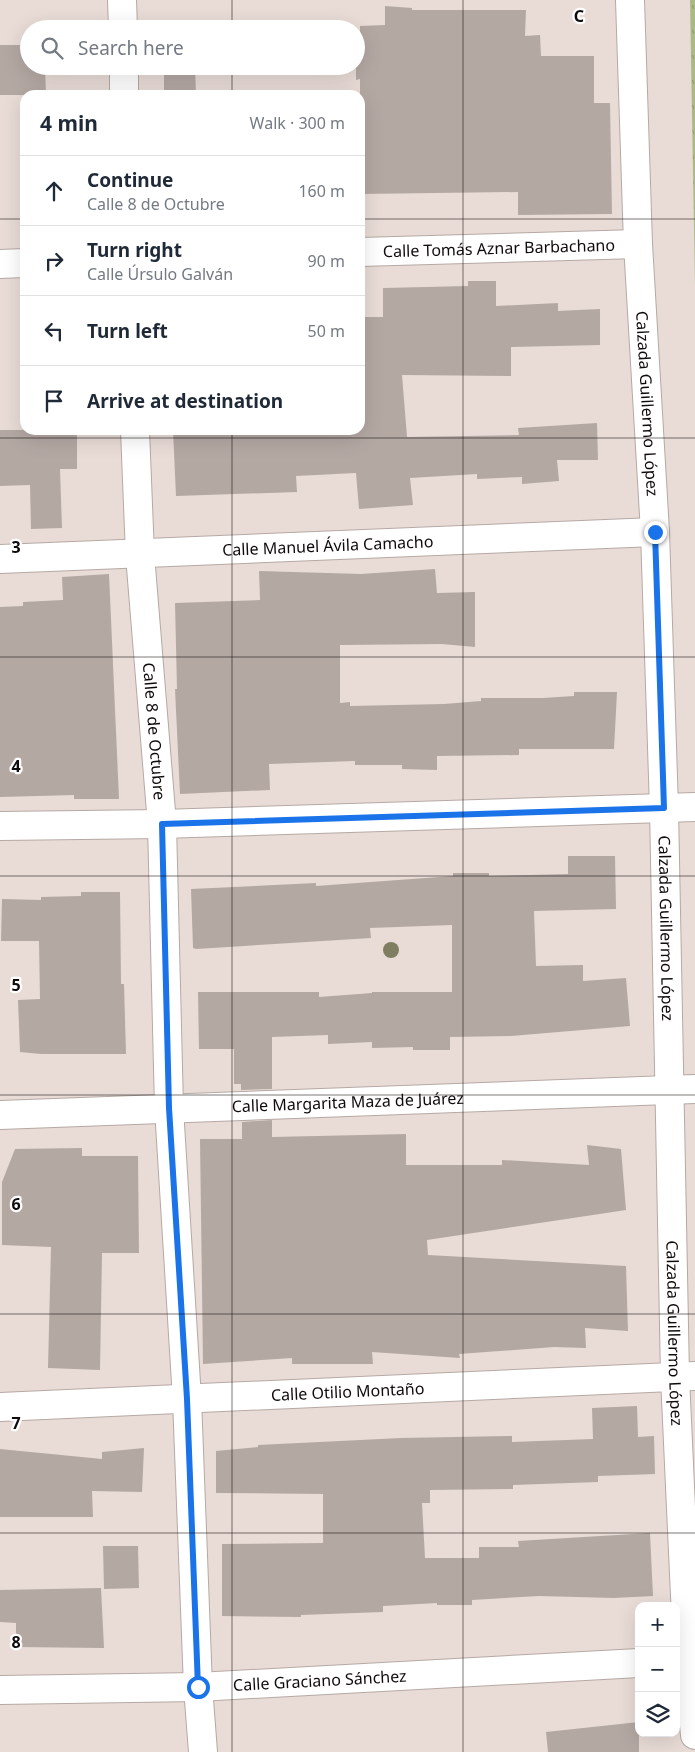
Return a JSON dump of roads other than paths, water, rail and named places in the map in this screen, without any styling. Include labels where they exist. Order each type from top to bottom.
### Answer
[{"type":"street","points":[[122,0],[122,20]]},
{"type":"street","name":"Calzada Guillermo López","points":[[630,0],[638,244],[655,532],[664,808],[683,1089],[687,1661],[695,1735]]},
{"type":"street","points":[[124,75],[124,90]]},
{"type":"street","name":"Calle Tomás Aznar Barbachano","points":[[365,252],[638,244]]},
{"type":"street","points":[[0,264],[20,263]]},
{"type":"street","name":"Calle 8 de Octubre","points":[[135,435],[140,555],[162,824],[169,1108],[187,1399],[198,1687],[203,1752]]},
{"type":"street","name":"Calle Manuel Ávila Camacho","points":[[0,559],[140,555],[655,532]]},
{"type":"street","points":[[0,826],[162,824],[695,807]]},
{"type":"street","name":"Calle Margarita Maza de Juárez","points":[[0,1115],[683,1089]]},
{"type":"street","name":"Calle Otilio Montaño","points":[[0,1407],[685,1377]]},
{"type":"street","name":"Calle Graciano Sánchez","points":[[0,1690],[198,1687],[635,1663]]}]
